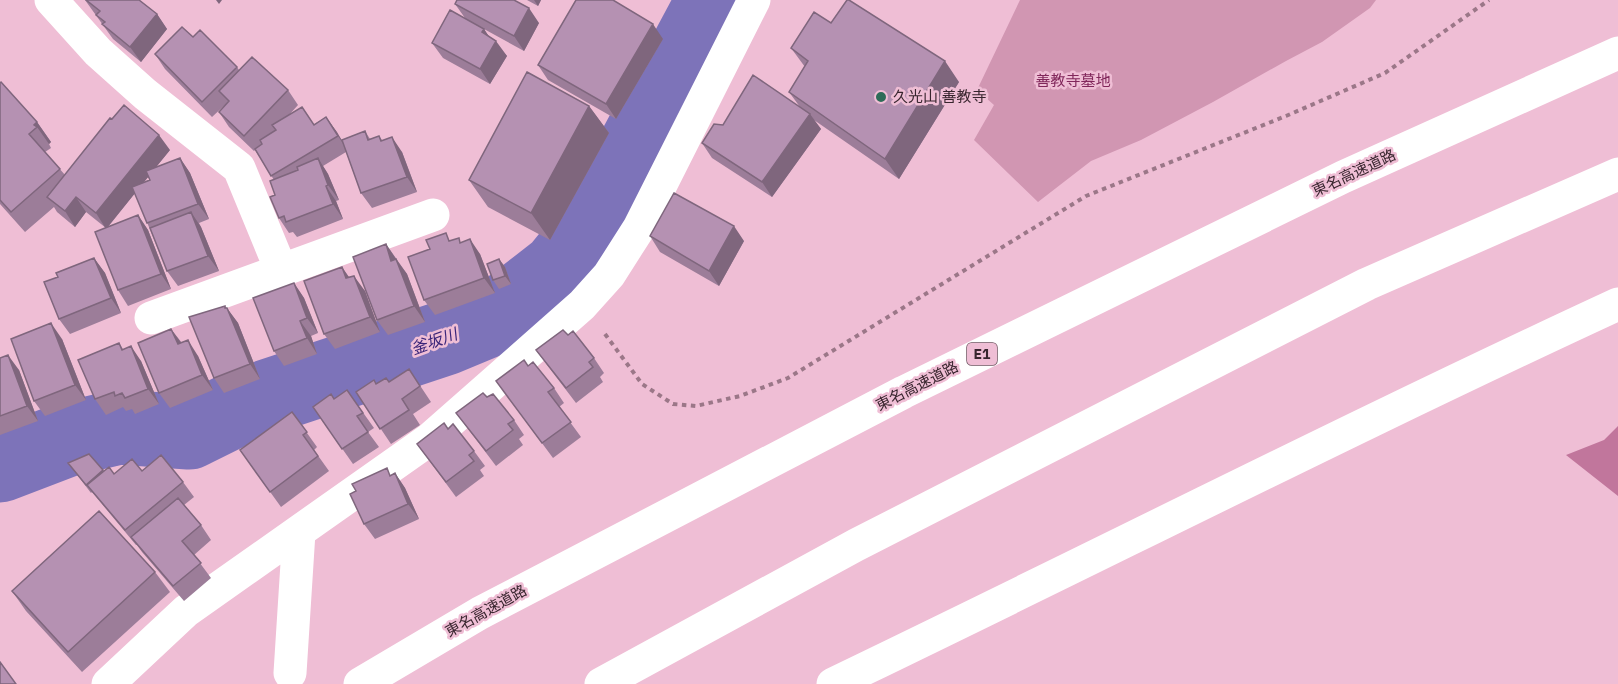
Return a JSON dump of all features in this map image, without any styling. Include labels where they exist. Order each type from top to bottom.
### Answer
[{"type":"main road","points":[[51,0],[98,52],[145,94],[239,168],[281,270]]},
{"type":"main road","points":[[108,684],[186,612],[430,439],[582,305],[609,275],[639,228],[743,5]]},
{"type":"main road","name":"東名高速道路","points":[[360,684],[480,613],[904,392],[1343,177],[1618,52]]},
{"type":"main road","points":[[601,684],[856,545],[1367,284],[1618,174]]},
{"type":"main road","points":[[151,318],[433,215]]},
{"type":"main road","points":[[833,684],[1618,304]]},
{"type":"main road","points":[[290,673],[299,532]]},
{"type":"path","points":[[582,305],[642,384],[673,404],[696,406],[740,396],[788,378],[1086,196],[1286,116],[1385,73],[1489,0]]},
{"type":"green space","name":"善教寺墓地","points":[[1020,0],[1376,0],[1370,8],[1322,42],[1141,140],[1091,161],[1038,202],[974,140],[994,105],[977,90]]},
{"type":"shaded area","points":[[1618,426],[1618,496],[1566,455],[1604,440]]},
{"type":"building","points":[[86,0],[139,0],[157,14],[130,47],[102,24],[105,22],[96,15],[100,11]]},
{"type":"building","points":[[457,0],[514,0],[529,8],[514,36],[455,4]]},
{"type":"building","points":[[576,0],[613,0],[653,24],[606,104],[538,65]]},
{"type":"building","name":"久光山 善教寺","points":[[847,0],[945,61],[885,159],[789,92],[808,61],[791,48],[814,12],[831,23]]},
{"type":"building","points":[[450,10],[484,29],[482,32],[496,41],[480,69],[432,43]]},
{"type":"building","points":[[182,27],[193,37],[200,30],[237,67],[202,102],[155,54]]},
{"type":"building","points":[[252,57],[288,90],[244,136],[219,112],[229,101],[219,91]]},
{"type":"building","points":[[527,72],[589,106],[531,213],[469,180]]},
{"type":"building","points":[[753,75],[810,114],[762,182],[702,143],[714,124],[723,125]]},
{"type":"building","points":[[1,82],[37,122],[34,125],[37,127],[29,134],[60,169],[11,212],[0,200]]},
{"type":"building","points":[[124,105],[159,135],[96,213],[76,197],[65,211],[47,197],[110,118],[112,119]]},
{"type":"building","points":[[302,107],[314,125],[326,117],[338,136],[271,176],[255,149],[262,144],[260,140],[276,130],[272,125]]},
{"type":"building","points":[[365,131],[368,140],[379,136],[381,141],[392,137],[407,177],[361,193],[342,140]]},
{"type":"building","points":[[180,158],[198,204],[147,223],[132,187],[150,180],[146,171]]},
{"type":"building","points":[[318,158],[333,204],[286,222],[284,216],[279,218],[270,197],[275,195],[270,181],[298,170],[297,167]]},
{"type":"building","points":[[674,193],[734,226],[709,271],[650,236]]},
{"type":"building","points":[[191,212],[208,256],[167,271],[150,228]]},
{"type":"building","points":[[138,215],[161,274],[118,290],[95,232]]},
{"type":"building","points":[[446,233],[449,241],[459,238],[460,243],[470,239],[484,278],[424,300],[408,257],[430,249],[426,240]]},
{"type":"building","points":[[386,244],[391,261],[396,259],[414,306],[377,320],[353,257]]},
{"type":"building","points":[[94,258],[111,298],[59,319],[44,282],[58,277],[56,273]]},
{"type":"building","points":[[499,259],[505,276],[493,280],[487,264]]},
{"type":"building","points":[[342,267],[346,278],[354,276],[370,317],[324,334],[304,281]]},
{"type":"building","points":[[294,283],[307,318],[300,321],[307,338],[274,351],[253,298]]},
{"type":"building","points":[[225,306],[250,364],[214,378],[189,317]]},
{"type":"building","points":[[51,323],[75,385],[34,401],[11,339]]},
{"type":"building","points":[[171,329],[178,344],[188,340],[202,375],[159,393],[138,343]]},
{"type":"building","points":[[563,330],[568,335],[573,331],[594,358],[589,362],[593,367],[566,388],[536,350]]},
{"type":"building","points":[[119,343],[122,350],[131,346],[148,389],[125,398],[122,393],[115,396],[114,392],[95,399],[78,360]]},
{"type":"building","points":[[8,355],[27,406],[0,416],[0,358]]},
{"type":"building","points":[[524,360],[528,366],[533,362],[554,388],[548,392],[571,422],[542,443],[496,381]]},
{"type":"building","points":[[409,369],[420,386],[402,399],[409,410],[380,429],[356,392],[374,380],[376,384],[386,378],[389,382]]},
{"type":"building","points":[[347,390],[363,413],[357,416],[368,432],[342,449],[313,407],[331,394],[334,399]]},
{"type":"building","points":[[483,393],[487,397],[493,394],[514,420],[508,424],[513,430],[486,451],[456,413]]},
{"type":"building","points":[[292,412],[307,432],[303,435],[318,456],[270,492],[240,450]]},
{"type":"building","points":[[444,423],[448,429],[453,424],[474,451],[469,455],[474,461],[446,482],[417,444]]},
{"type":"building","points":[[89,454],[103,470],[86,485],[68,463]]},
{"type":"building","points":[[161,455],[183,482],[125,530],[87,485],[109,467],[114,474],[132,459],[142,471]]},
{"type":"building","points":[[387,468],[390,476],[395,473],[408,504],[364,524],[350,494],[356,491],[352,484]]},
{"type":"building","points":[[178,498],[201,525],[182,541],[201,563],[173,586],[131,537]]},
{"type":"building","points":[[99,511],[155,572],[68,652],[12,591]]},
{"type":"building","points":[[0,662],[16,684],[0,684]]},
{"type":"waterway","name":"釜坂川","points":[[0,465],[68,439],[119,427],[189,432],[246,404],[445,338],[500,315],[558,270],[592,228],[714,0]]},
{"type":"place","name":"久光山 善教寺","points":[[881,97]]}]
